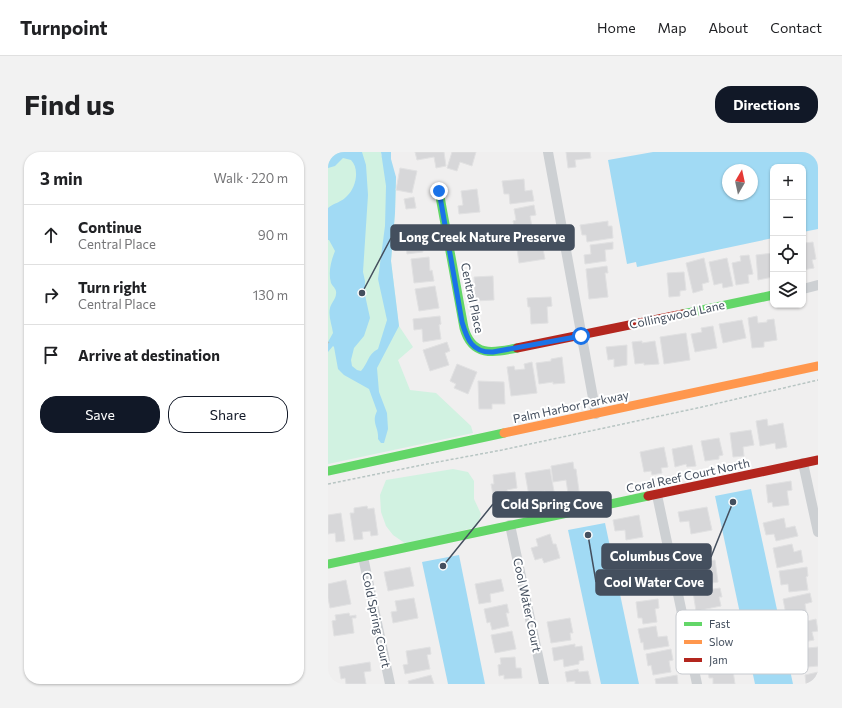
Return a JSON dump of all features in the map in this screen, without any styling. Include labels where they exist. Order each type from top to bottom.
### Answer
[{"type":"street","points":[[548,152],[596,414]]},
{"type":"street","name":"Central Place","points":[[439,191],[462,322],[467,338],[472,345],[484,351],[493,352],[581,336]]},
{"type":"street","points":[[806,288],[818,285]]},
{"type":"street","name":"Collingwood Lane","points":[[581,336],[770,296]]},
{"type":"street","name":"Palm Harbor Parkway","points":[[328,471],[818,366]]},
{"type":"street","name":"Coral Reef Court North","points":[[328,564],[818,460]]},
{"type":"street","points":[[803,463],[818,532]]},
{"type":"street","points":[[657,495],[681,610]]},
{"type":"street","name":"Cool Water Court","points":[[510,525],[544,684]]},
{"type":"street","name":"Cold Spring Court","points":[[363,557],[390,684]]},
{"type":"street","points":[[695,674],[697,684]]},
{"type":"path","points":[[328,484],[510,448],[702,407],[818,380]]},
{"type":"green space","points":[[328,152],[362,154],[362,152],[381,152],[381,155],[396,177],[391,261],[399,326],[413,347],[398,360],[410,390],[436,393],[471,426],[473,433],[328,464]]},
{"type":"green space","points":[[453,469],[468,472],[474,481],[474,499],[481,514],[477,527],[406,544],[393,535],[386,526],[381,512],[380,495],[386,480]]},
{"type":"water","points":[[328,152],[362,152],[366,165],[368,195],[363,272],[365,281],[365,295],[370,318],[364,336],[354,348],[351,360],[352,366],[361,371],[370,356],[378,349],[387,320],[378,279],[385,226],[386,186],[381,152],[391,152],[391,159],[396,177],[391,261],[399,326],[377,368],[379,392],[387,413],[388,429],[384,443],[381,443],[378,439],[375,422],[375,415],[377,411],[369,389],[344,375],[338,369],[333,346],[328,352],[328,342],[333,333],[330,311],[336,292],[330,279],[330,267],[335,251],[328,240],[328,208],[343,200],[350,193],[355,183],[356,173],[354,164],[351,160],[343,158],[335,166],[328,168]]},
{"type":"water","points":[[653,152],[818,152],[818,229],[806,231],[806,164],[770,164],[770,239],[637,267],[636,262],[627,264],[608,160]]},
{"type":"water","points":[[751,489],[777,610],[739,610],[715,496]]},
{"type":"water","points":[[605,523],[639,684],[601,684],[568,530]]},
{"type":"water","points":[[459,555],[485,684],[448,684],[422,562]]},
{"type":"water","points":[[753,674],[791,674],[793,684],[755,684]]},
{"type":"building","points":[[415,152],[444,152],[446,166],[436,168],[434,157],[417,160]]},
{"type":"building","points":[[452,152],[476,152],[472,166],[460,162],[457,171],[447,168]]},
{"type":"building","points":[[566,152],[590,152],[591,158],[575,160],[576,167],[568,168]]},
{"type":"building","points":[[400,168],[417,171],[412,193],[396,190]]},
{"type":"building","points":[[524,179],[525,191],[532,190],[534,201],[510,204],[509,194],[504,194],[502,181]]},
{"type":"building","points":[[477,189],[480,212],[459,214],[458,206],[463,205],[461,191]]},
{"type":"building","points":[[414,197],[416,208],[406,209],[404,199]]},
{"type":"building","points":[[534,205],[536,215],[530,216],[533,232],[516,236],[513,221],[516,220],[514,209]]},
{"type":"building","points":[[608,221],[608,226],[612,226],[613,238],[587,242],[586,235],[582,235],[580,225]]},
{"type":"building","points":[[425,228],[426,237],[421,238],[423,252],[407,254],[404,231]]},
{"type":"building","points":[[541,238],[545,259],[519,263],[516,242]]},
{"type":"building","points":[[613,242],[613,249],[605,250],[606,261],[585,264],[584,255],[591,254],[590,245]]},
{"type":"building","points":[[813,242],[816,259],[812,260],[814,268],[806,269],[806,243]]},
{"type":"building","points":[[770,253],[770,278],[758,280],[756,255]]},
{"type":"building","points":[[749,255],[753,274],[748,275],[749,283],[736,285],[732,263],[741,261],[740,256]]},
{"type":"building","points":[[429,257],[430,271],[432,270],[434,281],[414,283],[411,259]]},
{"type":"building","points":[[704,258],[709,282],[702,284],[703,290],[693,293],[686,263]]},
{"type":"building","points":[[727,258],[733,286],[723,288],[722,283],[714,285],[709,262]]},
{"type":"building","points":[[607,266],[608,273],[605,273],[608,297],[589,299],[586,269]]},
{"type":"building","points":[[684,272],[686,290],[680,291],[680,296],[669,297],[667,273]]},
{"type":"building","points":[[493,276],[494,300],[474,301],[474,277]]},
{"type":"building","points":[[435,286],[439,308],[419,311],[415,289]]},
{"type":"building","points":[[551,297],[552,306],[547,307],[548,323],[531,324],[530,307],[528,307],[527,298]]},
{"type":"building","points":[[440,316],[441,324],[439,325],[441,339],[423,342],[422,329],[414,330],[413,319]]},
{"type":"building","points":[[757,316],[758,323],[767,322],[767,320],[774,319],[777,340],[764,342],[764,347],[752,348],[748,318]]},
{"type":"building","points":[[742,320],[746,338],[723,343],[719,324]]},
{"type":"building","points":[[713,326],[717,348],[695,352],[691,334],[702,332],[701,328]]},
{"type":"building","points":[[686,333],[690,360],[664,364],[660,337]]},
{"type":"building","points":[[642,341],[642,343],[655,341],[659,364],[635,364],[632,342]]},
{"type":"building","points":[[447,342],[450,351],[445,353],[449,365],[430,371],[423,350]]},
{"type":"building","points":[[627,345],[627,365],[614,367],[614,359],[608,360],[606,347]]},
{"type":"building","points":[[562,357],[565,383],[553,384],[553,382],[539,384],[536,363],[551,361],[551,359]]},
{"type":"building","points":[[532,362],[537,393],[511,396],[507,367],[514,366],[515,370],[525,369],[524,364]]},
{"type":"building","points":[[457,364],[477,372],[468,394],[454,388],[456,384],[450,381]]},
{"type":"building","points":[[478,381],[504,382],[505,404],[492,404],[492,409],[479,409]]},
{"type":"building","points":[[767,419],[768,426],[783,423],[787,447],[776,449],[775,443],[760,446],[756,421]]},
{"type":"building","points":[[751,430],[754,445],[743,447],[744,456],[733,457],[730,433]]},
{"type":"building","points":[[719,438],[723,455],[719,456],[719,459],[705,461],[701,441]]},
{"type":"building","points":[[692,445],[696,466],[687,467],[686,464],[675,467],[672,449]]},
{"type":"building","points":[[664,447],[668,467],[661,468],[662,473],[652,475],[651,471],[644,472],[640,452]]},
{"type":"building","points":[[573,462],[574,469],[576,469],[579,491],[568,493],[566,480],[553,482],[551,466]]},
{"type":"building","points":[[550,469],[555,497],[546,499],[545,491],[538,493],[539,501],[530,502],[525,473]]},
{"type":"building","points":[[515,472],[517,488],[507,490],[509,503],[498,505],[497,494],[493,495],[491,484],[494,484],[493,475]]},
{"type":"building","points":[[791,481],[792,490],[787,491],[789,505],[773,507],[772,502],[768,503],[766,485]]},
{"type":"building","points":[[367,506],[368,509],[374,508],[378,535],[371,536],[370,531],[362,532],[363,539],[354,540],[350,513],[354,513],[354,508]]},
{"type":"building","points":[[707,507],[712,530],[691,534],[689,521],[680,522],[678,512]]},
{"type":"building","points":[[341,513],[345,541],[336,542],[335,533],[328,534],[328,515]]},
{"type":"building","points":[[639,515],[643,537],[626,540],[625,530],[615,531],[613,520]]},
{"type":"building","points":[[784,518],[786,528],[795,526],[798,536],[776,541],[774,534],[766,535],[763,523]]},
{"type":"building","points":[[550,534],[553,544],[556,544],[560,558],[544,563],[542,558],[535,560],[531,548],[538,546],[536,539]]},
{"type":"building","points":[[792,544],[794,552],[801,550],[803,562],[777,568],[773,548]]},
{"type":"building","points":[[647,548],[648,557],[646,557],[648,569],[627,573],[624,552]]},
{"type":"building","points":[[715,560],[718,582],[699,585],[697,573],[689,574],[688,564]]},
{"type":"building","points":[[410,567],[414,586],[388,591],[384,572]]},
{"type":"building","points":[[807,567],[808,576],[806,577],[808,590],[789,592],[788,584],[781,585],[779,571]]},
{"type":"building","points":[[501,579],[504,591],[490,594],[491,602],[479,604],[475,584]]},
{"type":"building","points":[[346,580],[351,604],[330,608],[328,584]]},
{"type":"building","points":[[720,588],[722,597],[719,597],[721,606],[696,610],[693,592]]},
{"type":"building","points":[[810,593],[812,602],[805,604],[806,610],[785,610],[783,599]]},
{"type":"building","points":[[414,598],[418,618],[393,623],[391,612],[397,611],[395,601]]},
{"type":"building","points":[[658,599],[659,608],[655,609],[657,622],[643,624],[642,618],[638,618],[636,602]]},
{"type":"building","points":[[507,604],[509,613],[506,613],[509,626],[492,630],[490,622],[487,623],[484,609]]},
{"type":"building","points":[[349,613],[350,616],[356,615],[356,618],[352,618],[354,633],[334,636],[332,621],[336,620],[335,615]]},
{"type":"building","points":[[570,618],[573,633],[570,633],[571,640],[551,643],[547,622]]},
{"type":"building","points":[[816,619],[818,631],[812,632],[814,640],[808,641],[808,621]]},
{"type":"building","points":[[656,626],[658,637],[667,636],[669,646],[644,650],[643,642],[641,643],[638,629]]},
{"type":"building","points":[[512,631],[516,649],[495,653],[491,635]]},
{"type":"building","points":[[575,644],[575,647],[582,646],[584,660],[579,661],[579,664],[564,667],[563,659],[554,661],[552,648]]},
{"type":"building","points":[[430,647],[431,654],[427,655],[430,669],[405,674],[403,665],[408,664],[406,651]]},
{"type":"building","points":[[818,647],[818,666],[808,667],[808,648]]},
{"type":"building","points":[[671,649],[673,660],[669,661],[671,672],[653,675],[651,665],[648,666],[646,654]]},
{"type":"building","points":[[515,657],[516,668],[521,668],[522,678],[504,679],[504,675],[499,676],[498,665],[501,664],[500,658]]},
{"type":"building","points":[[370,662],[371,671],[364,672],[366,684],[346,684],[345,678],[341,679],[339,667]]},
{"type":"building","points":[[578,669],[579,672],[588,671],[591,684],[575,684],[575,681],[567,682],[565,672]]},
{"type":"building","points":[[818,672],[818,684],[806,684],[805,675]]},
{"type":"building","points":[[709,674],[734,674],[735,684],[713,684],[713,678],[709,678]]},
{"type":"building","points":[[431,675],[434,684],[409,684],[408,681]]},
{"type":"building","points":[[677,675],[678,684],[656,684],[655,679]]},
{"type":"traffic: fast","points":[[439,191],[464,328],[468,337],[472,344],[484,351],[492,352],[517,348]]},
{"type":"traffic: fast","points":[[683,314],[770,296]]},
{"type":"traffic: fast","points":[[328,471],[504,433]]},
{"type":"traffic: fast","points":[[328,564],[648,496]]},
{"type":"traffic: slow","points":[[504,433],[818,366]]},
{"type":"traffic: jam","points":[[517,348],[683,314]]},
{"type":"traffic: jam","points":[[648,496],[818,460]]},
{"type":"place","name":"Long Creek Nature Preserve","points":[[362,293]]},
{"type":"place","name":"Columbus Cove","points":[[733,502]]},
{"type":"place","name":"Cool Water Cove","points":[[588,535]]},
{"type":"place","name":"Cold Spring Cove","points":[[443,566]]},
{"type":"route","points":[[439,191],[462,322],[467,338],[472,345],[479,350],[493,352],[581,336]]}]
